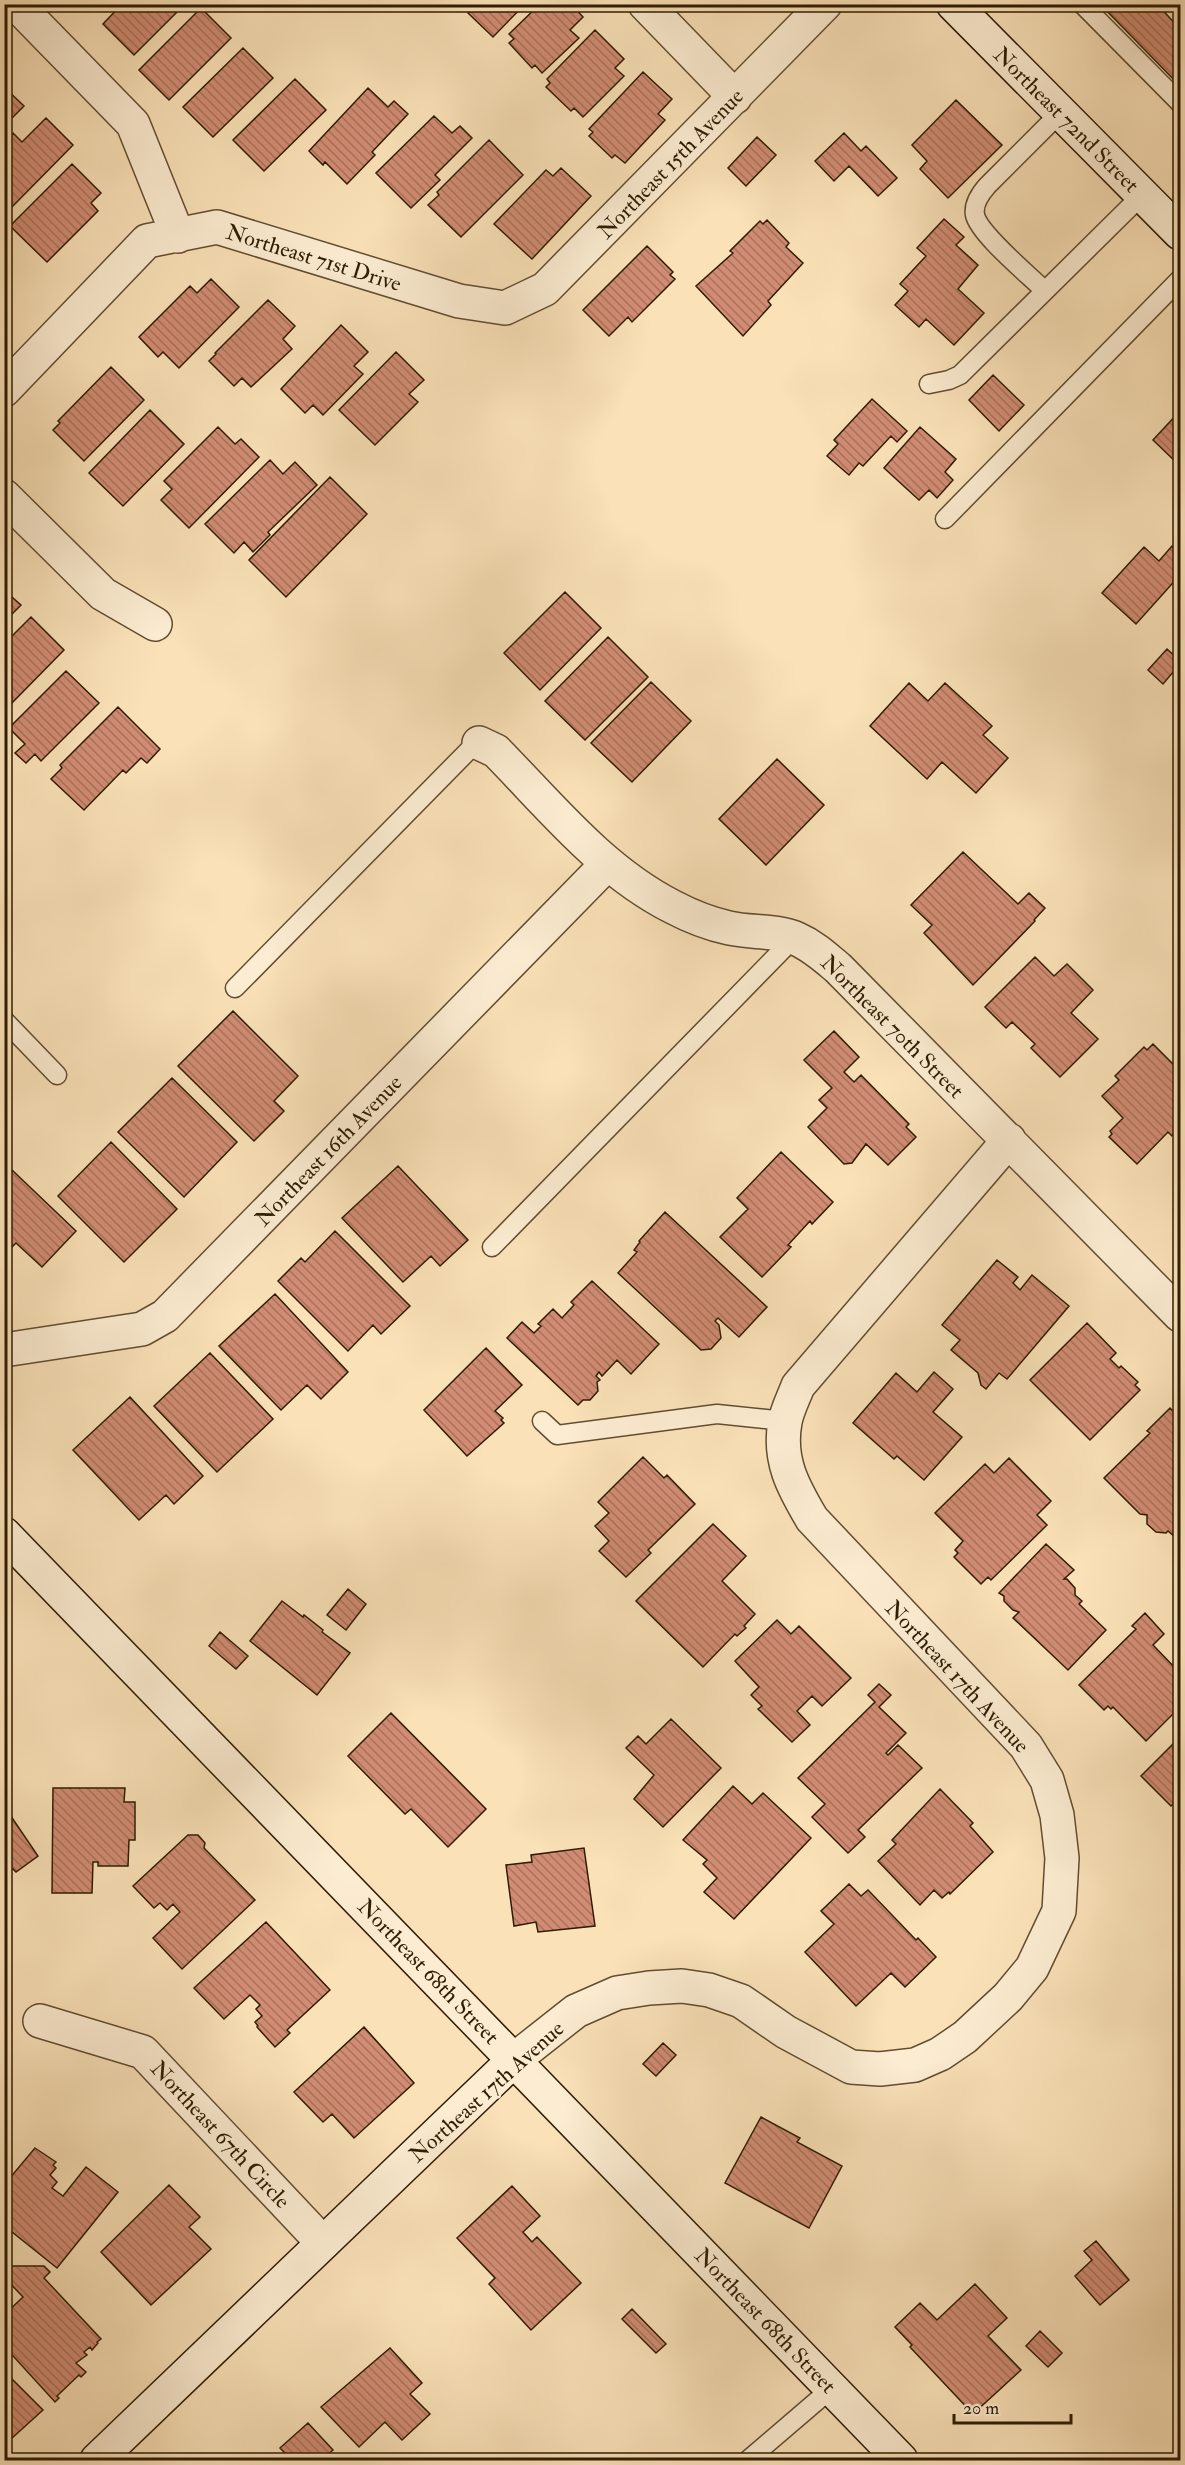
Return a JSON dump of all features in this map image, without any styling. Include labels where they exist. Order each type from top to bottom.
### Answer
[{"type":"street","points":[[16,4],[133,124],[178,236]]},
{"type":"street","points":[[645,4],[735,97]]},
{"type":"street","name":"Northeast 15th Avenue","points":[[505,308],[545,290],[825,4]]},
{"type":"street","name":"Northeast 72nd Street","points":[[953,4],[1180,234]]},
{"type":"street","name":"Northeast 71st Drive","points":[[4,390],[147,241],[217,227],[459,301],[505,308]]},
{"type":"street","points":[[4,496],[103,594],[155,624]]},
{"type":"street","name":"Northeast 70th Street","points":[[479,743],[496,751],[607,864],[642,890],[675,908],[702,919],[729,928],[794,938],[813,947],[838,968],[1180,1315]]},
{"type":"street","name":"Northeast 16th Avenue","points":[[4,1350],[141,1329],[165,1316],[607,864]]},
{"type":"street","name":"Northeast 17th Avenue","points":[[97,2460],[514,2059],[576,2011],[617,1993],[682,1986],[709,1989],[741,2001],[786,2032],[851,2067],[880,2069],[915,2066],[940,2054],[965,2037],[1008,1997],[1032,1968],[1059,1911],[1062,1858],[1057,1815],[1047,1780],[1026,1746],[812,1519],[791,1484],[784,1454],[785,1421],[798,1386],[1009,1140]]},
{"type":"street","name":"Northeast 68th Street","points":[[4,1534],[901,2460]]},
{"type":"street","name":"Northeast 67th Circle","points":[[40,2021],[143,2052],[323,2242]]},
{"type":"lane","points":[[1082,4],[1180,103]]},
{"type":"lane","points":[[1045,291],[985,233],[975,215],[978,196],[1060,112]]},
{"type":"lane","points":[[929,384],[960,375],[1142,195]]},
{"type":"lane","points":[[945,519],[1180,279]]},
{"type":"lane","points":[[236,988],[468,751],[479,743]]},
{"type":"lane","points":[[492,1248],[794,938]]},
{"type":"lane","points":[[4,1020],[57,1075]]},
{"type":"lane","points":[[542,1421],[556,1435],[717,1414],[785,1421]]},
{"type":"lane","points":[[748,2460],[832,2388]]},
{"type":"building","points":[[122,4],[185,4],[134,55],[103,24]]},
{"type":"building","points":[[466,4],[525,4],[493,37],[468,13],[471,10]]},
{"type":"building","points":[[540,4],[571,4],[583,17],[570,30],[579,38],[542,73],[535,65],[532,68],[509,43],[514,39],[509,34]]},
{"type":"building","points":[[1100,4],[1157,4],[1180,29],[1180,86]]},
{"type":"building","points":[[201,8],[231,38],[169,100],[139,70]]},
{"type":"building","points":[[595,30],[624,59],[615,68],[624,76],[583,117],[574,108],[571,111],[546,87],[550,83],[547,79]]},
{"type":"building","points":[[243,48],[273,78],[213,137],[183,107]]},
{"type":"building","points":[[643,72],[672,99],[658,114],[665,120],[625,163],[615,155],[612,158],[589,136],[593,132],[589,129]]},
{"type":"building","points":[[295,79],[326,110],[264,171],[233,140]]},
{"type":"building","points":[[4,87],[24,106],[4,126]]},
{"type":"building","points":[[368,88],[388,107],[394,101],[408,114],[372,152],[375,155],[347,184],[325,162],[323,165],[309,151]]},
{"type":"building","points":[[956,100],[1002,145],[948,198],[920,169],[927,161],[912,145]]},
{"type":"building","points":[[434,116],[452,133],[460,126],[472,138],[435,175],[440,180],[411,208],[376,173]]},
{"type":"building","points":[[46,118],[73,145],[10,209],[4,204],[4,142],[13,133],[22,142]]},
{"type":"building","points":[[844,133],[861,151],[866,146],[897,178],[878,196],[849,166],[834,181],[815,161]]},
{"type":"building","points":[[757,137],[776,155],[746,186],[728,168]]},
{"type":"building","points":[[489,140],[523,175],[461,237],[428,205],[439,195],[437,192]]},
{"type":"building","points":[[72,164],[101,193],[91,203],[98,211],[47,262],[10,226]]},
{"type":"building","points":[[561,168],[591,196],[532,259],[494,224],[546,170],[553,176]]},
{"type":"building","points":[[944,219],[964,237],[956,245],[978,265],[958,289],[984,313],[954,345],[926,319],[919,327],[895,305],[908,291],[900,284],[926,256],[917,248]]},
{"type":"building","points":[[767,220],[789,243],[786,247],[803,263],[768,301],[771,305],[743,336],[696,286],[733,253],[730,251],[760,221],[763,224]]},
{"type":"building","points":[[647,246],[673,272],[670,275],[675,279],[632,322],[628,317],[609,336],[583,310]]},
{"type":"building","points":[[211,279],[239,307],[179,368],[163,352],[158,357],[139,337],[190,286],[197,293]]},
{"type":"building","points":[[268,300],[295,326],[283,339],[292,349],[251,387],[242,378],[234,386],[209,361]]},
{"type":"building","points":[[341,325],[368,352],[354,366],[363,374],[323,415],[313,405],[305,413],[281,389]]},
{"type":"building","points":[[396,352],[424,380],[409,394],[418,402],[375,445],[339,410]]},
{"type":"building","points":[[111,367],[144,400],[84,461],[53,430],[60,423],[58,421]]},
{"type":"building","points":[[993,375],[1024,405],[999,431],[969,400]]},
{"type":"building","points":[[872,399],[907,431],[897,442],[891,436],[863,466],[859,463],[849,475],[827,456],[838,444],[834,440]]},
{"type":"building","points":[[150,410],[184,444],[123,506],[89,473]]},
{"type":"building","points":[[1180,411],[1180,476],[1175,470],[1179,465],[1153,440]]},
{"type":"building","points":[[218,427],[235,444],[241,439],[259,457],[189,528],[161,500],[172,489],[164,481]]},
{"type":"building","points":[[920,427],[956,459],[945,472],[953,480],[937,498],[929,490],[919,500],[884,468]]},
{"type":"building","points":[[270,460],[283,474],[295,462],[317,485],[268,532],[270,535],[253,552],[244,542],[234,553],[205,524]]},
{"type":"building","points":[[330,477],[367,514],[286,597],[249,560]]},
{"type":"building","points":[[1172,546],[1180,554],[1180,575],[1136,624],[1102,593],[1144,547],[1159,561]]},
{"type":"building","points":[[4,590],[21,605],[4,622]]},
{"type":"building","points":[[565,592],[601,628],[540,690],[504,653]]},
{"type":"building","points":[[31,617],[64,650],[7,708],[4,706],[4,644]]},
{"type":"building","points":[[608,637],[648,677],[585,740],[545,701]]},
{"type":"building","points":[[1167,649],[1180,661],[1180,664],[1163,684],[1148,670]]},
{"type":"building","points":[[66,671],[99,703],[41,761],[35,754],[26,763],[15,753],[25,744],[9,728]]},
{"type":"building","points":[[651,682],[691,721],[632,782],[591,743]]},
{"type":"building","points":[[909,683],[928,701],[945,683],[992,726],[983,735],[1008,758],[976,793],[942,762],[927,779],[870,726]]},
{"type":"building","points":[[118,707],[160,749],[147,763],[141,758],[126,773],[123,770],[84,810],[51,779],[62,768],[60,765]]},
{"type":"building","points":[[777,759],[824,805],[766,865],[719,819]]},
{"type":"building","points":[[963,852],[1018,904],[1029,893],[1045,908],[973,985],[924,933],[932,925],[911,905]]},
{"type":"building","points":[[1035,957],[1054,976],[1067,964],[1093,990],[1071,1013],[1098,1039],[1060,1077],[1031,1048],[1035,1044],[1012,1022],[1006,1028],[985,1007]]},
{"type":"building","points":[[233,1011],[298,1076],[274,1101],[284,1111],[254,1141],[178,1066]]},
{"type":"building","points":[[834,1031],[859,1057],[844,1072],[854,1082],[861,1075],[909,1124],[906,1127],[916,1137],[888,1165],[866,1144],[852,1163],[844,1164],[808,1127],[827,1108],[819,1100],[832,1088],[804,1060]]},
{"type":"building","points":[[1153,1044],[1180,1071],[1180,1127],[1172,1136],[1168,1132],[1137,1164],[1109,1137],[1112,1134],[1110,1131],[1123,1118],[1102,1096],[1119,1080],[1115,1076],[1144,1047],[1147,1050]]},
{"type":"building","points":[[172,1078],[237,1142],[184,1197],[118,1132]]},
{"type":"building","points":[[111,1142],[177,1209],[124,1262],[58,1196]]},
{"type":"building","points":[[781,1152],[833,1202],[812,1224],[810,1221],[788,1245],[791,1247],[762,1277],[720,1237],[748,1209],[737,1198]]},
{"type":"building","points":[[398,1166],[468,1240],[440,1266],[431,1256],[403,1282],[342,1218]]},
{"type":"building","points":[[12,1170],[76,1231],[42,1267],[16,1243],[4,1255],[4,1178]]},
{"type":"building","points":[[665,1212],[767,1307],[739,1337],[718,1318],[715,1321],[719,1325],[721,1338],[711,1349],[701,1350],[618,1273],[637,1252],[634,1250],[639,1241]]},
{"type":"building","points":[[335,1231],[410,1306],[381,1334],[373,1325],[348,1351],[278,1281],[301,1258],[305,1262]]},
{"type":"building","points":[[997,1260],[1018,1277],[1013,1283],[1020,1290],[1032,1275],[1069,1306],[1007,1379],[999,1373],[986,1389],[981,1385],[978,1373],[951,1350],[960,1340],[942,1325]]},
{"type":"building","points":[[592,1281],[659,1344],[631,1374],[617,1360],[602,1376],[599,1372],[596,1376],[600,1380],[597,1382],[598,1391],[590,1400],[583,1400],[578,1405],[507,1338],[522,1322],[534,1333],[541,1326],[538,1324],[553,1309],[562,1318],[574,1305],[571,1302]]},
{"type":"building","points":[[275,1294],[348,1372],[321,1399],[307,1385],[281,1410],[219,1346]]},
{"type":"building","points":[[1087,1323],[1116,1353],[1110,1359],[1138,1382],[1135,1385],[1140,1390],[1090,1440],[1030,1380]]},
{"type":"building","points":[[486,1348],[522,1385],[495,1411],[503,1418],[501,1420],[504,1423],[467,1456],[424,1410]]},
{"type":"building","points":[[210,1353],[273,1419],[217,1472],[154,1406]]},
{"type":"building","points":[[934,1372],[953,1389],[933,1412],[962,1437],[924,1480],[897,1456],[894,1459],[853,1423],[896,1373],[917,1392]]},
{"type":"building","points":[[130,1397],[203,1476],[174,1504],[166,1495],[139,1520],[73,1450]]},
{"type":"building","points":[[1170,1408],[1180,1419],[1180,1532],[1175,1537],[1168,1531],[1166,1533],[1156,1532],[1147,1524],[1147,1515],[1140,1514],[1104,1478],[1150,1433],[1147,1431]]},
{"type":"building","points":[[643,1457],[664,1478],[667,1475],[695,1504],[648,1550],[651,1553],[626,1577],[599,1551],[609,1541],[595,1526],[609,1513],[598,1502]]},
{"type":"building","points":[[1009,1458],[1051,1501],[1037,1515],[1047,1525],[991,1580],[988,1577],[981,1584],[954,1557],[958,1553],[955,1550],[963,1541],[935,1513],[985,1464],[994,1473]]},
{"type":"building","points":[[713,1524],[746,1556],[722,1581],[755,1614],[744,1626],[746,1628],[737,1636],[735,1634],[703,1667],[636,1601]]},
{"type":"building","points":[[1046,1544],[1074,1570],[1064,1579],[1067,1579],[1075,1588],[1075,1595],[1082,1601],[1079,1604],[1106,1630],[1068,1670],[1013,1618],[1019,1612],[1013,1610],[1004,1601],[1004,1596],[999,1593]]},
{"type":"building","points":[[348,1589],[366,1604],[346,1630],[327,1615]]},
{"type":"building","points":[[282,1601],[303,1617],[304,1615],[350,1653],[317,1695],[250,1641]]},
{"type":"building","points":[[1145,1613],[1164,1634],[1153,1645],[1180,1673],[1180,1707],[1146,1741],[1113,1707],[1111,1709],[1108,1706],[1104,1710],[1079,1685],[1136,1629],[1132,1626]]},
{"type":"building","points":[[777,1620],[791,1634],[799,1626],[851,1678],[822,1706],[812,1696],[797,1711],[810,1725],[792,1742],[758,1709],[762,1706],[751,1695],[759,1687],[735,1661]]},
{"type":"building","points":[[220,1632],[248,1656],[236,1669],[209,1646]]},
{"type":"building","points":[[879,1684],[891,1695],[879,1707],[906,1733],[886,1753],[888,1755],[898,1745],[922,1768],[858,1830],[865,1837],[848,1853],[812,1817],[825,1804],[798,1778],[875,1702],[868,1695]]},
{"type":"building","points":[[391,1713],[486,1809],[448,1847],[411,1809],[405,1814],[348,1756]]},
{"type":"building","points":[[671,1719],[721,1768],[663,1827],[634,1799],[654,1775],[626,1748],[638,1736],[646,1744]]},
{"type":"building","points":[[1179,1738],[1180,1798],[1171,1806],[1141,1776]]},
{"type":"building","points":[[733,1786],[752,1804],[763,1793],[811,1838],[734,1919],[704,1892],[717,1878],[703,1864],[707,1860],[683,1840]]},
{"type":"building","points":[[53,1788],[125,1788],[124,1802],[135,1802],[135,1840],[129,1840],[128,1866],[98,1866],[98,1862],[93,1862],[92,1893],[52,1893]]},
{"type":"building","points":[[940,1789],[973,1823],[970,1826],[993,1852],[950,1894],[949,1892],[942,1898],[934,1890],[920,1905],[878,1861],[896,1844],[892,1840]]},
{"type":"building","points":[[4,1806],[38,1856],[16,1872],[13,1869],[4,1875]]},
{"type":"building","points":[[188,1835],[198,1835],[205,1843],[204,1848],[255,1900],[182,1969],[153,1938],[180,1912],[173,1904],[167,1910],[160,1903],[154,1908],[133,1886]]},
{"type":"building","points":[[584,1848],[595,1926],[538,1932],[536,1922],[514,1926],[506,1865],[532,1862],[531,1855]]},
{"type":"building","points":[[849,1884],[861,1896],[868,1890],[916,1940],[918,1938],[936,1957],[905,1987],[891,1973],[856,2006],[805,1952],[834,1924],[821,1911]]},
{"type":"building","points":[[266,1922],[330,1990],[287,2030],[290,2033],[275,2047],[257,2027],[255,2022],[262,2016],[256,2009],[260,2005],[250,1995],[224,2019],[194,1988]]},
{"type":"building","points":[[364,2027],[414,2083],[354,2138],[332,2114],[323,2122],[294,2092]]},
{"type":"building","points":[[663,2043],[676,2055],[656,2076],[643,2064]]},
{"type":"building","points":[[761,2117],[800,2138],[797,2142],[842,2166],[809,2228],[725,2183]]},
{"type":"building","points":[[35,2148],[56,2162],[53,2165],[56,2168],[50,2175],[57,2182],[52,2188],[63,2196],[86,2167],[118,2192],[57,2268],[12,2232],[4,2239],[4,2185]]},
{"type":"building","points":[[169,2185],[200,2217],[189,2227],[211,2249],[151,2305],[101,2252]]},
{"type":"building","points":[[512,2186],[540,2216],[523,2232],[532,2242],[537,2237],[581,2283],[531,2330],[489,2284],[495,2278],[457,2238]]},
{"type":"building","points":[[1096,2241],[1129,2280],[1100,2305],[1075,2276],[1092,2260],[1084,2251]]},
{"type":"building","points":[[4,2266],[44,2266],[50,2272],[44,2278],[101,2339],[92,2350],[90,2347],[84,2352],[87,2355],[76,2363],[86,2372],[81,2377],[79,2375],[57,2396],[59,2398],[55,2402],[4,2346],[4,2315],[23,2297],[4,2277]]},
{"type":"building","points":[[975,2284],[1007,2318],[988,2336],[1021,2370],[973,2414],[910,2347],[912,2345],[895,2327],[920,2303],[937,2320]]},
{"type":"building","points":[[632,2309],[666,2344],[656,2353],[622,2319]]},
{"type":"building","points":[[1040,2331],[1062,2353],[1048,2367],[1026,2346]]},
{"type":"building","points":[[390,2348],[422,2383],[410,2394],[430,2414],[402,2440],[385,2422],[359,2447],[321,2407]]},
{"type":"building","points":[[4,2371],[43,2410],[11,2439],[4,2431]]},
{"type":"building","points":[[308,2423],[333,2450],[322,2460],[292,2460],[280,2448]]}]
